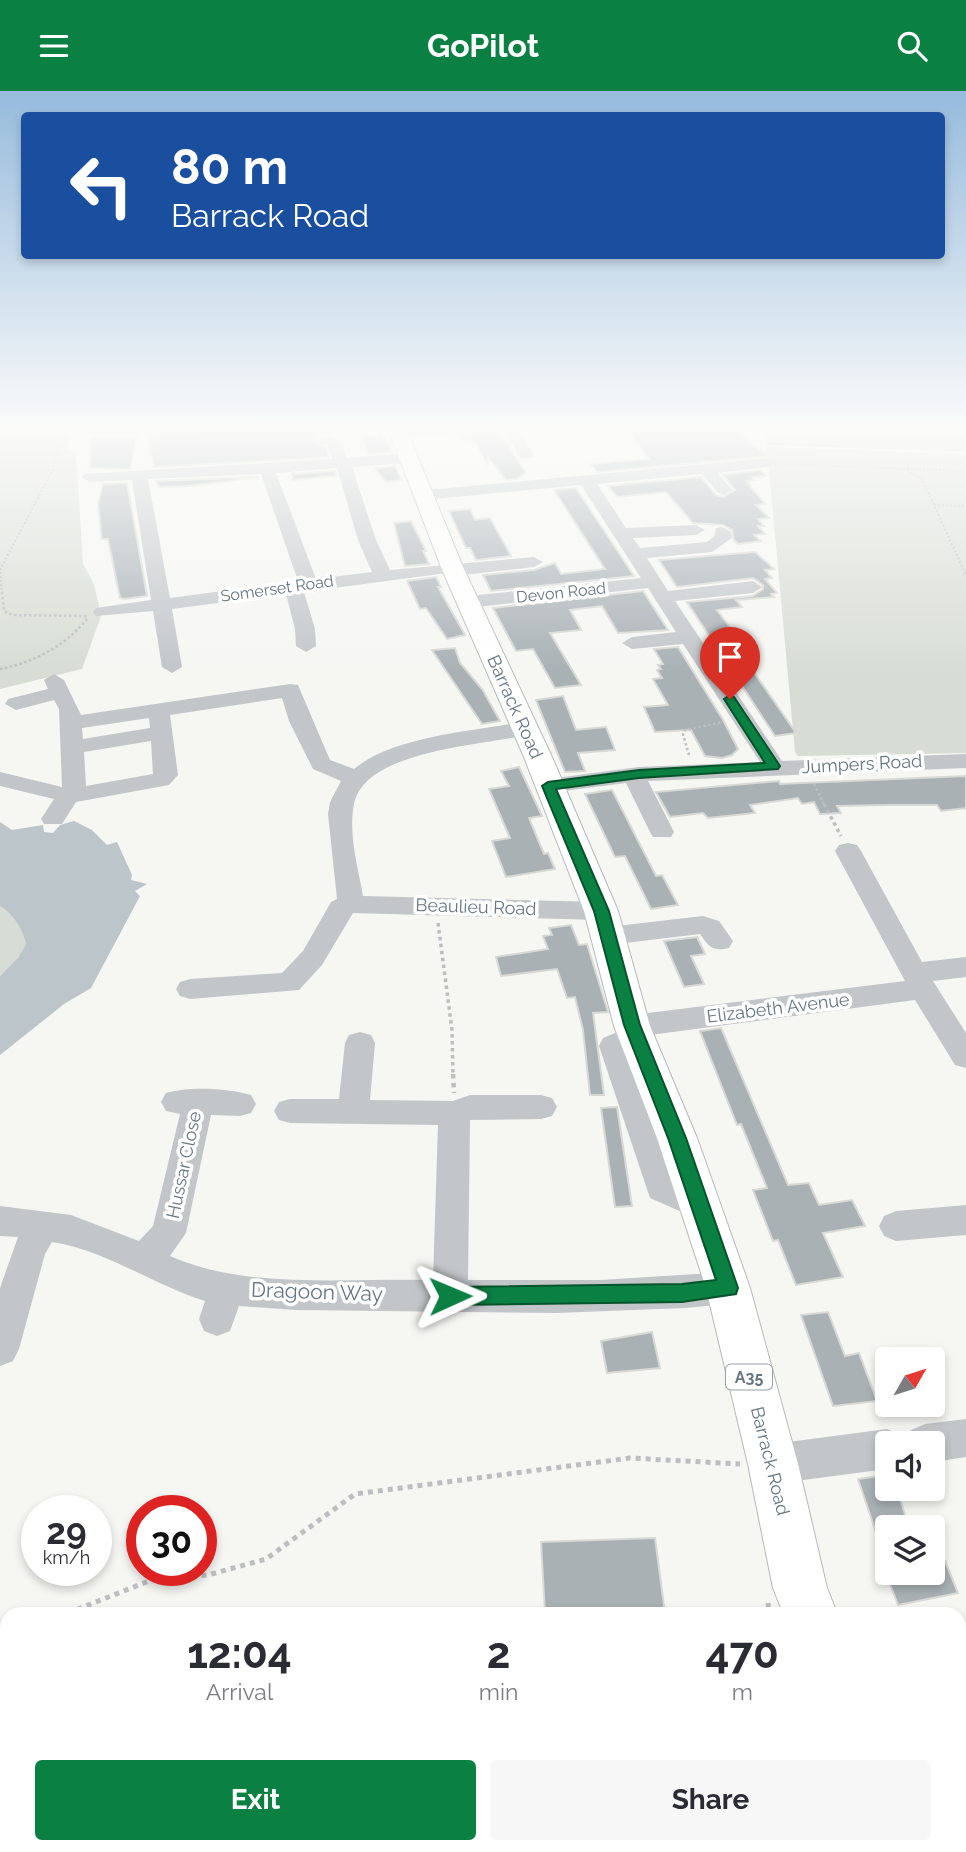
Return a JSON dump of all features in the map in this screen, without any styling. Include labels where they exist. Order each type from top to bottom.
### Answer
[{"type":"main road","name":"Barrack Road","points":[[428,508],[605,923],[634,1031],[728,1288],[746,1367],[773,1464],[802,1605]]},
{"type":"street","points":[[144,508],[172,667]]},
{"type":"street","points":[[278,508],[301,585],[306,646]]},
{"type":"street","points":[[356,508],[371,553],[383,575]]},
{"type":"street","points":[[604,508],[774,766]]},
{"type":"street","points":[[621,534],[696,530]]},
{"type":"street","points":[[635,554],[719,545]]},
{"type":"street","name":"Somerset Road","points":[[96,614],[383,575],[534,562]]},
{"type":"street","name":"Devon Road","points":[[468,602],[659,589],[753,587]]},
{"type":"street","points":[[632,643],[689,637]]},
{"type":"street","points":[[17,704],[57,686],[70,709],[74,787],[53,819]]},
{"type":"street","points":[[73,747],[161,721],[290,690],[300,720],[321,764],[354,778]]},
{"type":"street","points":[[71,723],[161,721]]},
{"type":"street","points":[[0,779],[70,796],[166,778],[161,721]]},
{"type":"street","points":[[190,989],[289,983],[300,975],[318,950],[340,908],[351,904],[342,802],[354,778],[379,762],[408,752],[524,729]]},
{"type":"street","name":"Jumpers Road","points":[[548,786],[634,775],[774,766],[966,761]]},
{"type":"street","points":[[634,775],[662,832]]},
{"type":"street","points":[[848,851],[919,981],[966,1057]]},
{"type":"street","name":"Beaulieu Road","points":[[351,904],[436,906],[605,923],[703,925],[709,927],[719,941]]},
{"type":"street","name":"Elizabeth Avenue","points":[[634,1031],[919,981],[966,967]]},
{"type":"street","points":[[353,1111],[360,1043]]},
{"type":"street","name":"Hussar Close","points":[[144,1260],[169,1233],[187,1102],[240,1104]]},
{"type":"street","points":[[290,1111],[454,1113],[470,1107],[541,1107]]},
{"type":"street","points":[[450,1296],[454,1113]]},
{"type":"street","points":[[896,1226],[966,1220]]},
{"type":"street","name":"Dragoon Way","points":[[0,1221],[43,1226],[92,1237],[205,1285],[222,1303],[302,1294],[450,1296],[682,1293],[728,1288]]},
{"type":"street","points":[[0,1349],[29,1250],[43,1226]]},
{"type":"street","points":[[945,1441],[966,1438]]},
{"type":"street","points":[[773,1464],[875,1451]]},
{"type":"path","points":[[33,508],[0,571],[4,611],[12,615],[96,614]]},
{"type":"path","points":[[935,508],[966,575]]},
{"type":"path","points":[[0,669],[11,668],[57,647],[96,614]]},
{"type":"path","points":[[693,771],[683,734],[685,730],[704,724],[743,720]]},
{"type":"path","points":[[806,767],[848,851]]},
{"type":"path","points":[[436,906],[452,1030],[454,1113]]},
{"type":"path","points":[[83,1607],[154,1579],[208,1575],[266,1559],[355,1494],[630,1458],[773,1464]]},
{"type":"shaded area","points":[[0,508],[80,508],[83,564],[94,584],[101,616],[82,669],[0,689]]},
{"type":"shaded area","points":[[773,508],[966,508],[966,753],[798,756],[795,752]]},
{"type":"shaded area","points":[[74,821],[92,830],[107,845],[117,842],[132,875],[131,880],[147,884],[135,891],[140,896],[91,988],[64,1004],[0,1055],[0,976],[18,958],[26,944],[17,922],[0,906],[0,822],[12,830],[43,825],[44,832],[53,833],[60,825]]},
{"type":"shaded area","points":[[0,906],[17,922],[26,944],[19,958],[0,976]]},
{"type":"building","points":[[98,508],[131,508],[147,596],[120,598],[108,539],[102,539]]},
{"type":"building","points":[[566,508],[589,508],[634,576],[491,591],[483,575],[534,570],[555,563],[561,574],[605,569]]},
{"type":"building","points":[[680,508],[759,508],[769,518],[758,519],[764,526],[758,526],[765,534],[754,535],[761,541],[738,544],[734,540],[732,530],[723,525],[693,523]]},
{"type":"building","points":[[470,509],[475,520],[490,518],[511,556],[476,560],[470,548],[466,548],[449,511]]},
{"type":"building","points":[[411,521],[426,551],[423,551],[429,564],[405,566],[394,523]]},
{"type":"building","points":[[755,552],[774,569],[765,570],[772,578],[765,579],[777,593],[771,594],[774,597],[736,600],[742,607],[717,610],[737,637],[730,638],[796,733],[775,736],[687,602],[753,596],[763,589],[763,585],[753,578],[677,587],[659,560]]},
{"type":"building","points":[[436,577],[441,587],[438,587],[465,635],[447,639],[426,608],[420,609],[407,581]]},
{"type":"building","points":[[643,591],[668,630],[618,633],[602,606],[570,610],[581,630],[550,633],[581,685],[555,688],[533,649],[516,651],[493,608]]},
{"type":"building","points":[[678,647],[738,749],[732,755],[722,758],[705,756],[691,730],[655,732],[644,707],[668,705],[653,679],[662,678],[657,670],[661,669],[658,665],[663,664],[654,649]]},
{"type":"building","points":[[455,648],[460,663],[482,689],[500,721],[482,724],[432,650]]},
{"type":"building","points":[[563,696],[576,730],[606,727],[615,750],[578,753],[585,771],[565,772],[536,700]]},
{"type":"building","points":[[519,767],[542,816],[529,818],[544,854],[548,853],[555,869],[506,877],[492,841],[510,838],[489,789],[509,786],[501,771]]},
{"type":"building","points":[[966,776],[966,808],[941,811],[937,805],[837,806],[841,813],[820,814],[814,802],[802,804],[798,798],[750,805],[755,813],[708,818],[703,813],[670,817],[656,792],[779,781],[780,784]]},
{"type":"building","points":[[612,790],[656,876],[662,875],[678,905],[651,909],[625,856],[615,857],[585,794]]},
{"type":"building","points":[[571,925],[579,945],[587,944],[608,1012],[593,1013],[604,1095],[590,1095],[583,1030],[575,997],[567,998],[557,969],[501,976],[496,957],[548,949],[543,936],[552,935],[549,928]]},
{"type":"building","points":[[697,937],[705,954],[691,956],[704,984],[684,987],[664,941]]},
{"type":"building","points":[[721,1028],[788,1185],[809,1183],[819,1205],[852,1200],[865,1226],[823,1233],[843,1277],[796,1285],[778,1240],[773,1241],[753,1190],[767,1188],[741,1124],[737,1125],[700,1031]]},
{"type":"building","points":[[617,1107],[632,1206],[615,1207],[601,1108]]},
{"type":"building","points":[[828,1312],[845,1356],[859,1353],[875,1401],[833,1406],[801,1315]]},
{"type":"building","points":[[652,1332],[660,1368],[607,1373],[601,1341]]},
{"type":"building","points":[[875,1477],[875,1501],[901,1501],[905,1515],[875,1515],[875,1529],[858,1479]]},
{"type":"building","points":[[655,1538],[664,1607],[545,1607],[541,1542]]},
{"type":"building","points":[[945,1561],[958,1593],[898,1605],[890,1585],[945,1585]]},
{"type":"route","points":[[450,1296],[682,1293],[728,1288],[677,1138],[632,1025],[601,911],[548,786],[639,774],[774,766],[730,699]]}]
